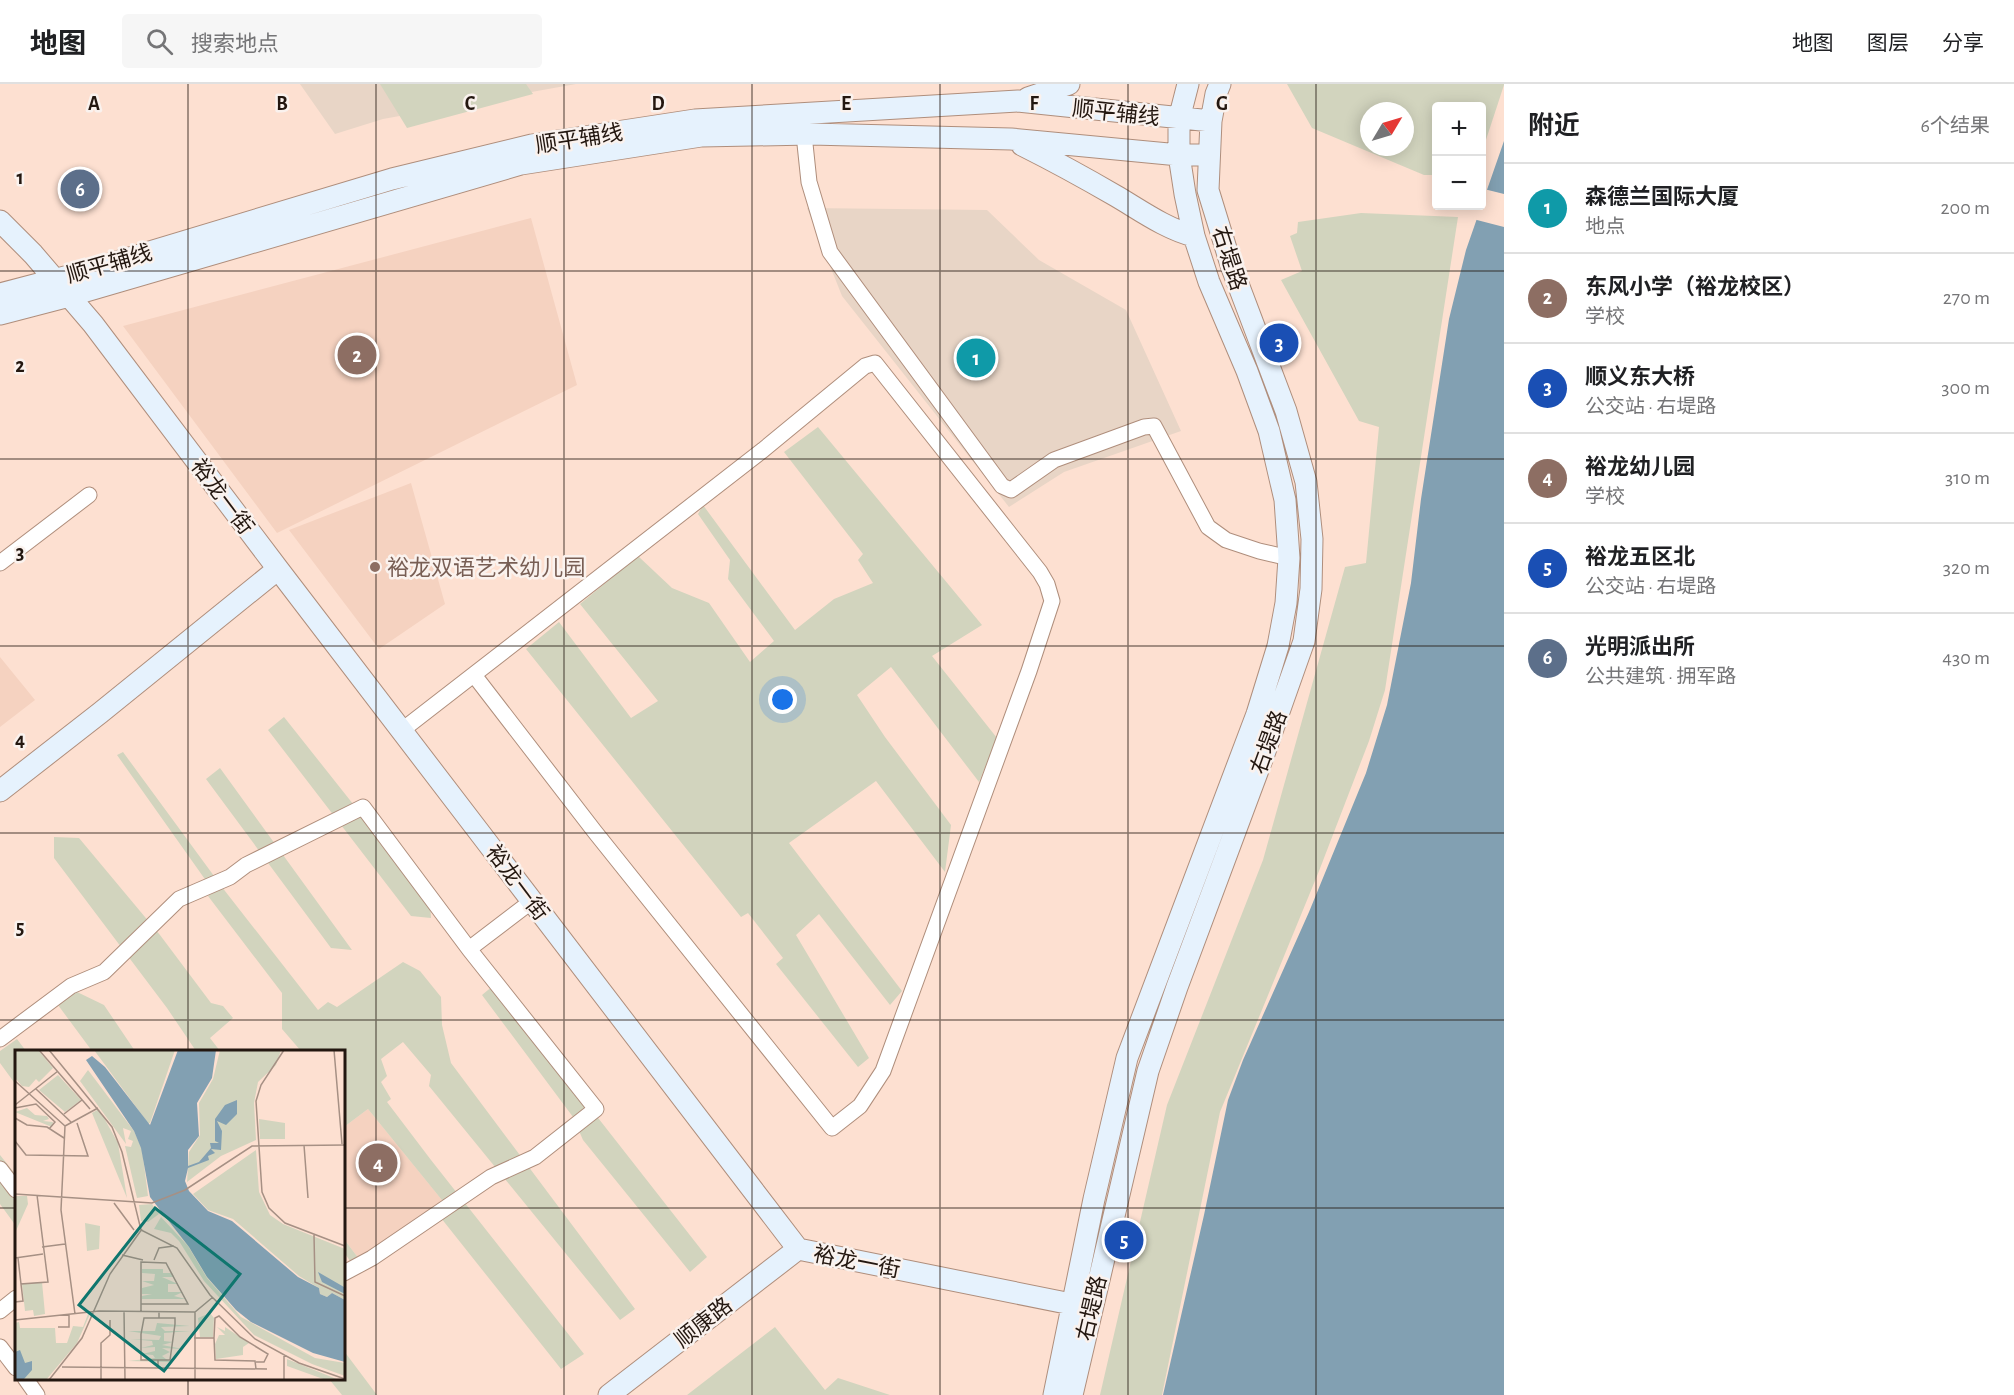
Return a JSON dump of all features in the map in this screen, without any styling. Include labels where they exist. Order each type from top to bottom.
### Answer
[{"type":"main road","points":[[1018,101],[1069,84]]},
{"type":"main road","name":"右堤路","points":[[1072,1395],[1094,1199],[1127,1058],[1257,714],[1278,646],[1287,603],[1289,558],[1285,500],[1269,431],[1243,360],[1209,282],[1194,236],[1179,155],[1179,119],[1188,84]]},
{"type":"main road","name":"右堤路","points":[[1054,1395],[1082,1306],[1148,1071],[1304,641],[1311,589],[1312,539],[1306,482],[1286,411],[1232,268],[1208,190],[1211,121],[1220,84]]},
{"type":"main road","name":"顺平辅线","points":[[0,314],[69,296],[520,164],[803,123],[1018,101],[1211,121]]},
{"type":"main road","name":"顺平辅线","points":[[0,294],[392,179],[532,145],[695,120],[803,123],[1179,155],[1209,155]]},
{"type":"main road","points":[[1011,140],[1077,173],[1162,223],[1194,236]]},
{"type":"main road","name":"裕龙一街","points":[[0,221],[33,254],[93,324],[798,1249],[1082,1306]]},
{"type":"main road","points":[[0,791],[278,569]]},
{"type":"main road","name":"顺康路","points":[[609,1395],[798,1249]]},
{"type":"street","points":[[803,123],[809,182],[830,252],[1002,486],[1011,490],[1054,460],[1144,427],[1154,426],[1208,527],[1226,540],[1289,558]]},
{"type":"street","points":[[401,731],[763,450],[865,366],[875,363],[1040,572],[1047,584],[1052,601],[1029,671],[883,1071],[860,1106],[832,1128],[595,832],[474,675]]},
{"type":"street","points":[[0,563],[89,495]]},
{"type":"street","points":[[0,1039],[71,986],[104,972],[179,899],[230,877],[246,865],[363,807],[469,949],[596,1109],[535,1157],[491,1178],[372,1258],[345,1272]]},
{"type":"street","points":[[469,949],[532,901]]},
{"type":"street","points":[[0,1169],[15,1189]]},
{"type":"street","points":[[0,1311],[15,1299]]},
{"type":"street","points":[[0,1347],[15,1367]]},
{"type":"street","points":[[26,1380],[37,1395]]},
{"type":"shaded area","points":[[300,84],[576,84],[383,119],[335,134]]},
{"type":"shaded area","points":[[807,208],[987,210],[1039,260],[1126,310],[1181,431],[1064,472],[1009,507],[842,296]]},
{"type":"shaded area","points":[[531,218],[577,385],[277,533],[123,326]]},
{"type":"shaded area","name":"裕龙双语艺术幼儿园","points":[[411,483],[445,604],[379,649],[289,530]]},
{"type":"shaded area","points":[[0,657],[35,700],[0,727]]},
{"type":"shaded area","points":[[368,1109],[442,1200],[437,1210],[359,1259],[345,1240],[345,1126]]},
{"type":"green space","points":[[380,84],[526,84],[533,94],[407,128]]},
{"type":"green space","points":[[1287,84],[1504,84],[1486,140],[1486,102],[1432,102],[1432,175],[1424,175],[1379,156],[1414,156],[1414,102],[1360,102],[1360,148],[1312,128]]},
{"type":"green space","points":[[1361,213],[1458,217],[1385,690],[1369,741],[1319,871],[1220,1112],[1162,1395],[1100,1395],[1167,1105],[1263,860],[1345,567],[1366,563],[1379,427],[1359,421],[1281,280],[1302,271],[1290,236],[1297,233],[1298,222]]},
{"type":"green space","points":[[818,427],[982,625],[932,656],[997,738],[979,782],[891,667],[857,695],[885,737],[951,825],[945,872],[876,781],[789,843],[902,991],[890,1005],[819,914],[796,935],[869,1058],[858,1067],[776,964],[783,958],[748,913],[741,917],[526,649],[559,622],[631,718],[658,701],[580,604],[638,556],[672,588],[709,603],[750,662],[774,641],[728,579],[730,560],[698,514],[703,505],[795,630],[834,599],[873,583],[858,560],[863,554],[784,452]]},
{"type":"green space","points":[[284,717],[430,901],[431,918],[411,916],[268,730]]},
{"type":"green space","points":[[123,752],[225,891],[318,1010],[328,1002],[337,1007],[403,962],[420,971],[441,997],[442,1025],[451,1063],[635,1309],[620,1320],[429,1086],[431,1075],[403,1042],[381,1059],[387,1076],[381,1082],[391,1099],[387,1102],[584,1354],[561,1369],[441,1218],[450,1210],[368,1109],[345,1126],[345,1050],[300,1050],[282,1029],[282,993],[208,896],[214,892],[117,755]]},
{"type":"green space","points":[[220,768],[352,950],[331,948],[206,779]]},
{"type":"green space","points":[[54,837],[79,838],[160,935],[211,1003],[223,1006],[233,1018],[210,1038],[219,1050],[195,1050],[167,1008],[54,858]]},
{"type":"green space","points":[[494,985],[707,1257],[690,1272],[583,1140],[573,1117],[482,995]]},
{"type":"green space","points":[[75,991],[104,1005],[134,1050],[91,1050],[58,1005]]},
{"type":"green space","points":[[17,1039],[25,1050],[15,1050],[15,1084],[0,1063],[0,1051]]},
{"type":"green space","points":[[0,1155],[15,1174],[15,1225],[0,1204]]},
{"type":"green space","points":[[345,1240],[359,1259],[352,1264],[345,1254]]},
{"type":"green space","points":[[775,1327],[825,1390],[838,1378],[890,1395],[687,1395]]},
{"type":"green space","points":[[345,1352],[377,1395],[342,1395],[330,1380],[345,1380]]},
{"type":"water","points":[[1504,141],[1504,1395],[1163,1395],[1228,1100],[1366,773],[1387,705],[1411,583],[1421,499],[1449,319],[1466,250],[1480,210],[1486,210],[1486,193]]},
{"type":"pier","points":[[1486,190],[1504,194],[1504,227],[1473,219],[1476,210],[1486,210]]},
{"type":"place","name":"光明派出所","points":[[80,189]]},
{"type":"place","name":"顺义东大桥","points":[[1279,343]]},
{"type":"place","name":"东风小学（裕龙校区）","points":[[357,355]]},
{"type":"place","name":"森德兰国际大厦","points":[[976,358]]},
{"type":"place","name":"裕龙双语艺术幼儿园","points":[[375,567]]},
{"type":"place","name":"裕龙幼儿园","points":[[378,1163]]},
{"type":"place","name":"裕龙五区北","points":[[1124,1240]]}]
